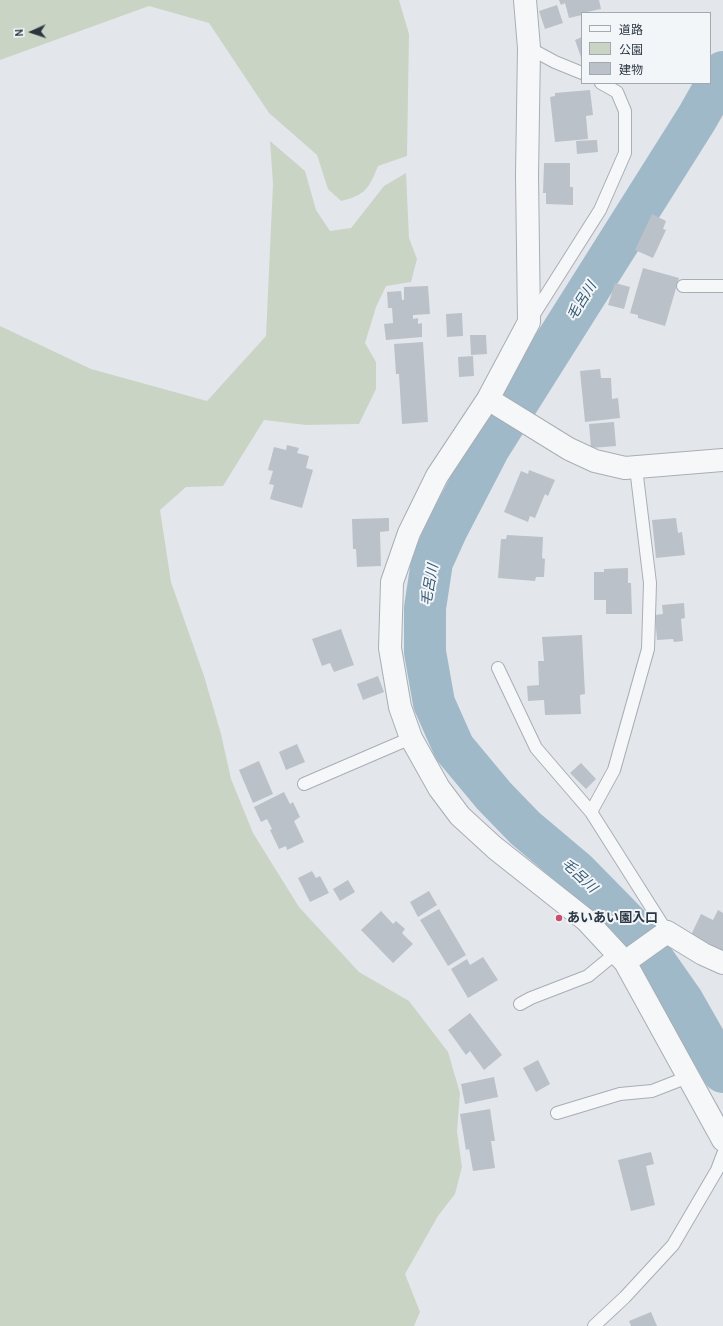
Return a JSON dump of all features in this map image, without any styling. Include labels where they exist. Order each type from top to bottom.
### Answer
[{"type":"street","points":[[525,0],[529,48],[527,176],[529,322],[493,403],[436,476],[408,533],[392,582],[390,648],[400,707],[411,738],[439,788],[460,816],[495,848],[586,920],[624,958],[723,1140]]},
{"type":"street","points":[[493,403],[532,425],[569,449],[595,461],[625,468],[636,468],[723,460]]},
{"type":"street","points":[[624,958],[665,934],[723,963]]},
{"type":"lane","points":[[529,48],[555,62],[581,73]]},
{"type":"lane","points":[[529,322],[600,210],[625,153],[625,111],[617,92],[603,84]]},
{"type":"lane","points":[[683,286],[723,286]]},
{"type":"lane","points":[[591,812],[614,770],[648,649],[650,583],[636,468]]},
{"type":"lane","points":[[498,668],[536,748],[591,812],[665,934]]},
{"type":"lane","points":[[304,784],[411,738]]},
{"type":"lane","points":[[520,1004],[531,998],[588,976],[624,958]]},
{"type":"lane","points":[[557,1113],[620,1094],[652,1091],[688,1077]]},
{"type":"lane","points":[[594,1326],[625,1297],[673,1245],[717,1170],[723,1154]]},
{"type":"green space","points":[[0,0],[399,0],[409,34],[407,156],[378,166],[366,190],[356,196],[341,201],[328,189],[317,155],[269,113],[209,23],[149,6],[0,60]]},
{"type":"green space","points":[[270,141],[305,171],[316,210],[330,231],[351,228],[384,186],[406,173],[409,238],[417,259],[411,282],[386,286],[376,307],[365,343],[376,362],[376,389],[359,424],[306,425],[264,420],[223,486],[186,487],[160,510],[171,582],[204,676],[221,734],[231,779],[253,833],[299,907],[359,972],[409,1001],[448,1052],[460,1093],[457,1131],[462,1167],[455,1194],[438,1216],[405,1274],[420,1312],[414,1326],[0,1326],[0,326],[91,369],[207,401],[266,336],[273,184]]},
{"type":"building","points":[[559,0],[599,0],[601,9],[581,12],[581,15],[569,18],[565,3],[561,5]]},
{"type":"building","points":[[557,5],[563,23],[545,29],[539,11]]},
{"type":"building","points":[[581,37],[581,57],[575,40]]},
{"type":"building","points":[[590,90],[593,115],[586,116],[588,139],[555,142],[550,97],[555,96],[555,93]]},
{"type":"building","points":[[597,140],[598,152],[577,154],[576,141]]},
{"type":"building","points":[[544,163],[570,163],[570,187],[573,187],[573,205],[546,204],[546,193],[543,193]]},
{"type":"building","points":[[652,214],[666,221],[663,229],[666,230],[653,258],[635,250]]},
{"type":"building","points":[[643,268],[679,278],[665,326],[638,318],[638,315],[630,313]]},
{"type":"building","points":[[615,283],[630,287],[624,309],[608,305]]},
{"type":"building","points":[[428,286],[430,314],[413,315],[413,319],[418,318],[418,324],[422,323],[422,337],[386,340],[384,324],[393,323],[392,308],[388,308],[387,292],[401,291],[402,300],[404,300],[404,287]]},
{"type":"building","points":[[462,313],[463,336],[447,337],[446,314]]},
{"type":"building","points":[[470,335],[486,335],[487,354],[471,355]]},
{"type":"building","points":[[423,342],[428,422],[402,424],[399,374],[396,374],[394,344]]},
{"type":"building","points":[[473,356],[474,376],[459,377],[458,357]]},
{"type":"building","points":[[600,369],[601,378],[611,378],[612,399],[618,398],[620,418],[585,422],[580,371]]},
{"type":"building","points":[[614,422],[616,446],[591,448],[589,424]]},
{"type":"building","points":[[287,445],[299,448],[297,453],[309,456],[306,468],[313,470],[302,508],[270,499],[274,485],[269,484],[273,471],[268,470],[274,447],[286,450]]},
{"type":"building","points":[[529,470],[555,480],[548,496],[545,494],[535,518],[530,516],[528,522],[504,512],[521,471],[528,474]]},
{"type":"building","points":[[389,518],[389,531],[380,532],[381,566],[357,567],[356,549],[353,549],[352,519]]},
{"type":"building","points":[[676,518],[678,533],[682,532],[685,555],[656,558],[652,520]]},
{"type":"building","points":[[507,535],[543,537],[542,558],[545,559],[544,577],[536,577],[535,581],[498,578],[501,539],[506,539]]},
{"type":"building","points":[[628,568],[628,583],[631,583],[632,614],[606,614],[606,600],[594,600],[594,572],[604,572],[604,569]]},
{"type":"building","points":[[684,603],[685,618],[681,619],[683,641],[674,642],[673,639],[657,640],[655,615],[663,614],[662,605]]},
{"type":"building","points":[[341,629],[354,665],[334,672],[330,663],[322,666],[312,639]]},
{"type":"building","points":[[582,635],[585,694],[580,695],[581,714],[545,715],[544,700],[528,701],[527,686],[539,685],[538,661],[544,661],[542,637]]},
{"type":"building","points":[[378,676],[384,692],[363,700],[357,684]]},
{"type":"building","points":[[297,744],[305,762],[286,770],[279,752]]},
{"type":"building","points":[[259,761],[273,794],[253,803],[239,770]]},
{"type":"building","points":[[581,763],[596,779],[586,789],[570,773]]},
{"type":"building","points":[[284,792],[290,804],[293,802],[300,817],[294,821],[304,842],[287,850],[286,846],[279,849],[270,830],[272,829],[267,819],[261,822],[254,807]]},
{"type":"building","points":[[312,871],[316,878],[320,876],[329,893],[310,902],[298,878]]},
{"type":"building","points":[[348,880],[355,892],[340,901],[333,889]]},
{"type":"building","points":[[429,891],[437,905],[418,917],[410,902]]},
{"type":"building","points":[[439,909],[466,955],[448,966],[420,920]]},
{"type":"building","points":[[718,910],[723,913],[723,951],[691,935],[701,914],[713,920]]},
{"type":"building","points":[[381,911],[393,924],[396,921],[405,929],[402,933],[413,944],[393,963],[361,930]]},
{"type":"building","points":[[483,957],[498,980],[468,998],[451,969],[467,959],[470,965]]},
{"type":"building","points":[[470,1013],[502,1055],[484,1070],[470,1051],[466,1055],[448,1030]]},
{"type":"building","points":[[538,1060],[550,1084],[536,1092],[523,1068]]},
{"type":"building","points":[[494,1077],[498,1097],[465,1104],[461,1084]]},
{"type":"building","points":[[490,1109],[495,1141],[491,1141],[495,1168],[473,1171],[469,1149],[466,1150],[460,1114]]},
{"type":"building","points":[[651,1152],[654,1164],[646,1166],[655,1205],[631,1211],[618,1160]]},
{"type":"building","points":[[651,1312],[657,1326],[631,1326],[629,1321]]},
{"type":"waterway","name":"毛呂川","points":[[723,72],[697,118],[489,448],[447,529],[432,562],[425,608],[425,652],[434,703],[454,748],[494,796],[525,828],[576,871],[630,926],[682,1000],[723,1072]]},
{"type":"place","name":"あいあい園入口","points":[[559,918]]}]
